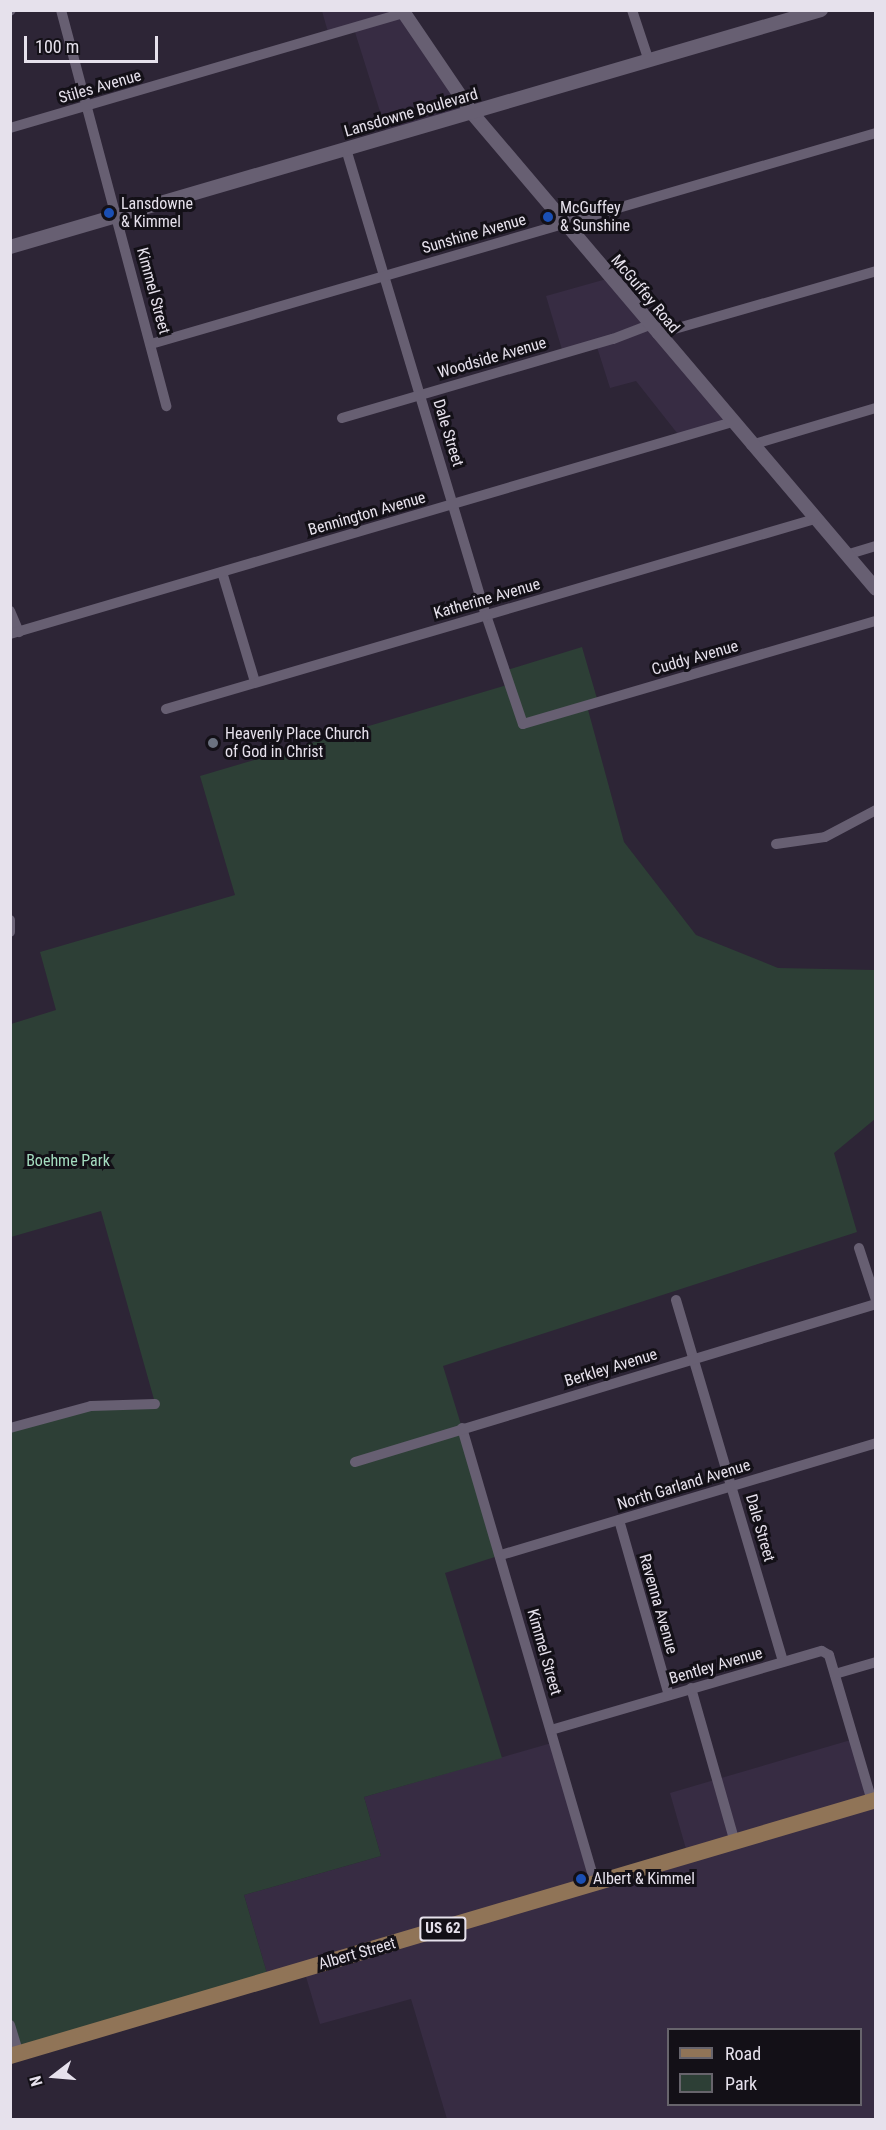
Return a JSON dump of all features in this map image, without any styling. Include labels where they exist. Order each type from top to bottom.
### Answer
[{"type":"main road","name":"Albert Street","points":[[15,2055],[874,1801]]},
{"type":"street","name":"Kimmel Street","points":[[61,10],[166,406]]},
{"type":"street","points":[[632,10],[649,61]]},
{"type":"street","name":"Lansdowne Boulevard","points":[[10,247],[821,10]]},
{"type":"street","name":"Stiles Avenue","points":[[10,128],[403,12]]},
{"type":"street","name":"McGuffey Road","points":[[403,12],[472,113],[876,589]]},
{"type":"street","name":"Sunshine Avenue","points":[[151,344],[876,133]]},
{"type":"street","name":"Dale Street","points":[[346,149],[486,615],[523,724]]},
{"type":"street","name":"Woodside Avenue","points":[[342,418],[614,339],[876,271]]},
{"type":"street","points":[[751,444],[876,408]]},
{"type":"street","name":"Bennington Avenue","points":[[15,633],[732,422]]},
{"type":"street","name":"Katherine Avenue","points":[[166,709],[815,519]]},
{"type":"street","points":[[846,555],[876,546]]},
{"type":"street","points":[[222,572],[255,682]]},
{"type":"street","points":[[10,610],[15,633]]},
{"type":"street","name":"Cuddy Avenue","points":[[523,724],[876,621]]},
{"type":"street","points":[[776,844],[825,837],[876,810]]},
{"type":"street","points":[[10,920],[10,932]]},
{"type":"street","points":[[859,1248],[876,1302]]},
{"type":"street","name":"Dale Street","points":[[676,1300],[783,1662]]},
{"type":"street","name":"Berkley Avenue","points":[[355,1462],[876,1302]]},
{"type":"street","points":[[10,1428],[91,1406],[155,1404]]},
{"type":"street","name":"Kimmel Street","points":[[462,1428],[595,1884]]},
{"type":"street","name":"North Garland Avenue","points":[[501,1556],[876,1443]]},
{"type":"street","name":"Ravenna Avenue","points":[[619,1520],[669,1695]]},
{"type":"street","name":"Bentley Avenue","points":[[551,1730],[822,1651],[830,1655],[835,1674]]},
{"type":"street","points":[[874,1801],[835,1674],[876,1662]]},
{"type":"street","points":[[691,1688],[735,1842]]},
{"type":"street","points":[[10,2025],[15,2055]]},
{"type":"shaded area","points":[[322,11],[402,11],[472,113],[388,137],[354,29],[329,36]]},
{"type":"shaded area","points":[[610,278],[732,422],[681,438],[636,381],[610,388],[596,344],[563,353],[546,296]]},
{"type":"shaded area","points":[[854,1739],[875,1800],[875,2119],[447,2119],[411,1999],[320,2024],[304,1970],[269,1980],[244,1895],[381,1856],[364,1797],[555,1742],[595,1883],[688,1856],[670,1793]]},
{"type":"green space","name":"Boehme Park","points":[[582,647],[598,702],[587,706],[624,842],[696,935],[778,968],[875,970],[875,1119],[834,1153],[857,1232],[443,1366],[501,1555],[445,1573],[502,1758],[364,1797],[381,1856],[244,1895],[269,1980],[19,2054],[11,2025],[11,1428],[66,1411],[155,1403],[101,1211],[11,1237],[11,1024],[56,1010],[40,952],[235,895],[200,776],[507,685],[504,671]]},
{"type":"place","name":"Lansdowne & Kimmel","points":[[109,213]]},
{"type":"place","name":"McGuffey & Sunshine","points":[[548,217]]},
{"type":"place","name":"Heavenly Place Church of God in Christ","points":[[213,743]]},
{"type":"place","name":"Albert & Kimmel","points":[[581,1879]]}]
